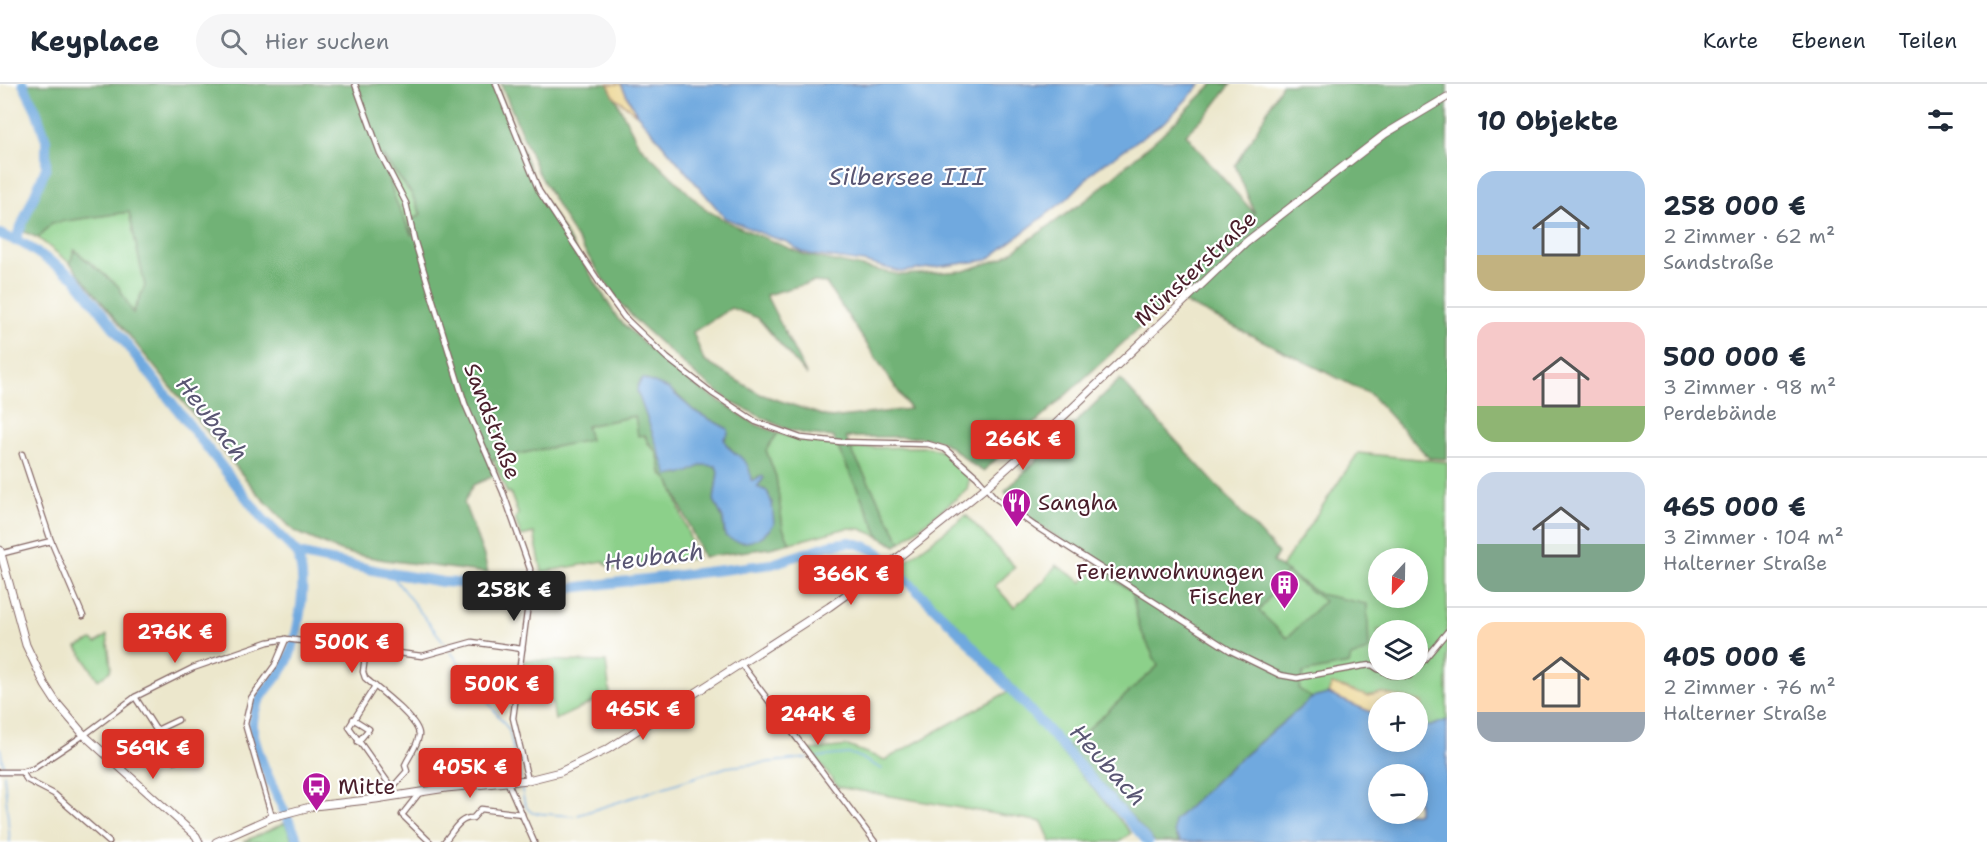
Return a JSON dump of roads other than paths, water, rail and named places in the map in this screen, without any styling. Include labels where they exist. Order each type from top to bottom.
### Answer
[{"type":"main road","name":"Münsterstraße","points":[[216,842],[275,816],[291,812],[393,792],[420,792],[527,780],[560,772],[592,757],[741,664],[900,556],[985,488],[1044,435],[1246,242],[1375,141],[1447,97]]},
{"type":"main road","points":[[0,553],[28,651],[56,702],[84,735],[188,828],[200,842]]},
{"type":"street","name":"Sandstraße","points":[[355,84],[380,153],[406,203],[414,239],[465,404],[503,492],[530,570],[529,597],[513,718],[527,780]]},
{"type":"street","points":[[496,84],[539,191],[603,288],[619,309],[668,358],[712,393],[756,422],[801,438],[841,442],[928,444],[945,449],[977,477],[998,501],[1261,668],[1290,679],[1368,665]]},
{"type":"street","points":[[22,454],[51,541],[83,616]]},
{"type":"street","points":[[0,553],[51,541]]},
{"type":"street","points":[[1428,655],[1447,632]]},
{"type":"street","points":[[275,816],[245,724],[251,698],[275,665],[288,640]]},
{"type":"street","points":[[0,772],[22,772],[33,769],[135,697],[193,668],[268,642],[299,641],[422,656],[472,642],[522,649]]},
{"type":"street","points":[[366,649],[363,672],[365,678],[375,686],[410,718],[419,731],[419,739],[405,765],[407,771],[393,792],[350,727],[375,686]]},
{"type":"street","points":[[741,664],[875,842]]},
{"type":"street","points":[[135,697],[176,761]]},
{"type":"street","points":[[353,719],[369,729],[358,742]]},
{"type":"street","points":[[157,730],[178,720]]},
{"type":"street","points":[[22,772],[27,780],[54,794],[109,842]]},
{"type":"street","points":[[508,783],[534,842]]},
{"type":"street","points":[[420,792],[402,815],[430,842]]},
{"type":"street","points":[[444,842],[461,820],[473,818],[481,809],[522,814]]},
{"type":"water","name":"Silbersee III","points":[[621,84],[1201,84],[1167,120],[1095,170],[1068,198],[987,260],[901,272],[863,262],[802,252],[787,242],[725,218],[637,114]]},
{"type":"water","points":[[642,379],[669,389],[694,411],[728,429],[728,434],[724,438],[726,444],[747,464],[751,480],[762,476],[764,478],[757,487],[767,491],[772,503],[774,524],[764,535],[745,542],[732,540],[725,536],[723,519],[714,500],[718,472],[716,466],[702,465],[689,472],[668,476],[637,391]]},
{"type":"water","points":[[1328,694],[1368,711],[1368,752],[1428,752],[1428,726],[1447,720],[1447,842],[1181,842],[1174,832],[1174,821],[1227,770],[1312,698]]},
{"type":"waterway","points":[[15,241],[46,168],[46,140],[36,110],[23,84]]},
{"type":"waterway","name":"Heubach","points":[[0,234],[24,244],[74,277],[262,518],[298,554],[443,582],[554,590],[772,564],[830,545],[850,542],[865,546],[878,552],[963,636],[1148,842]]},
{"type":"waterway","points":[[298,554],[302,571],[302,586],[300,610],[292,648],[284,667],[257,706],[253,722],[254,734],[264,765],[299,842]]},
{"type":"waterway","points":[[390,573],[446,645]]},
{"type":"waterway","points":[[450,651],[509,730],[520,779]]},
{"type":"waterway","points":[[0,748],[4,769]]},
{"type":"waterway","points":[[818,757],[855,755],[882,769]]},
{"type":"waterway","points":[[578,815],[727,767],[808,758]]},
{"type":"waterway","points":[[4,774],[10,842]]},
{"type":"waterway","points":[[521,784],[524,801],[533,813],[574,816]]},
{"type":"place","name":"Sangha","points":[[1017,528]]},
{"type":"place","name":"Ferienwohnungen Fischer","points":[[1285,610]]},
{"type":"place","name":"Mitte","points":[[317,812]]}]
